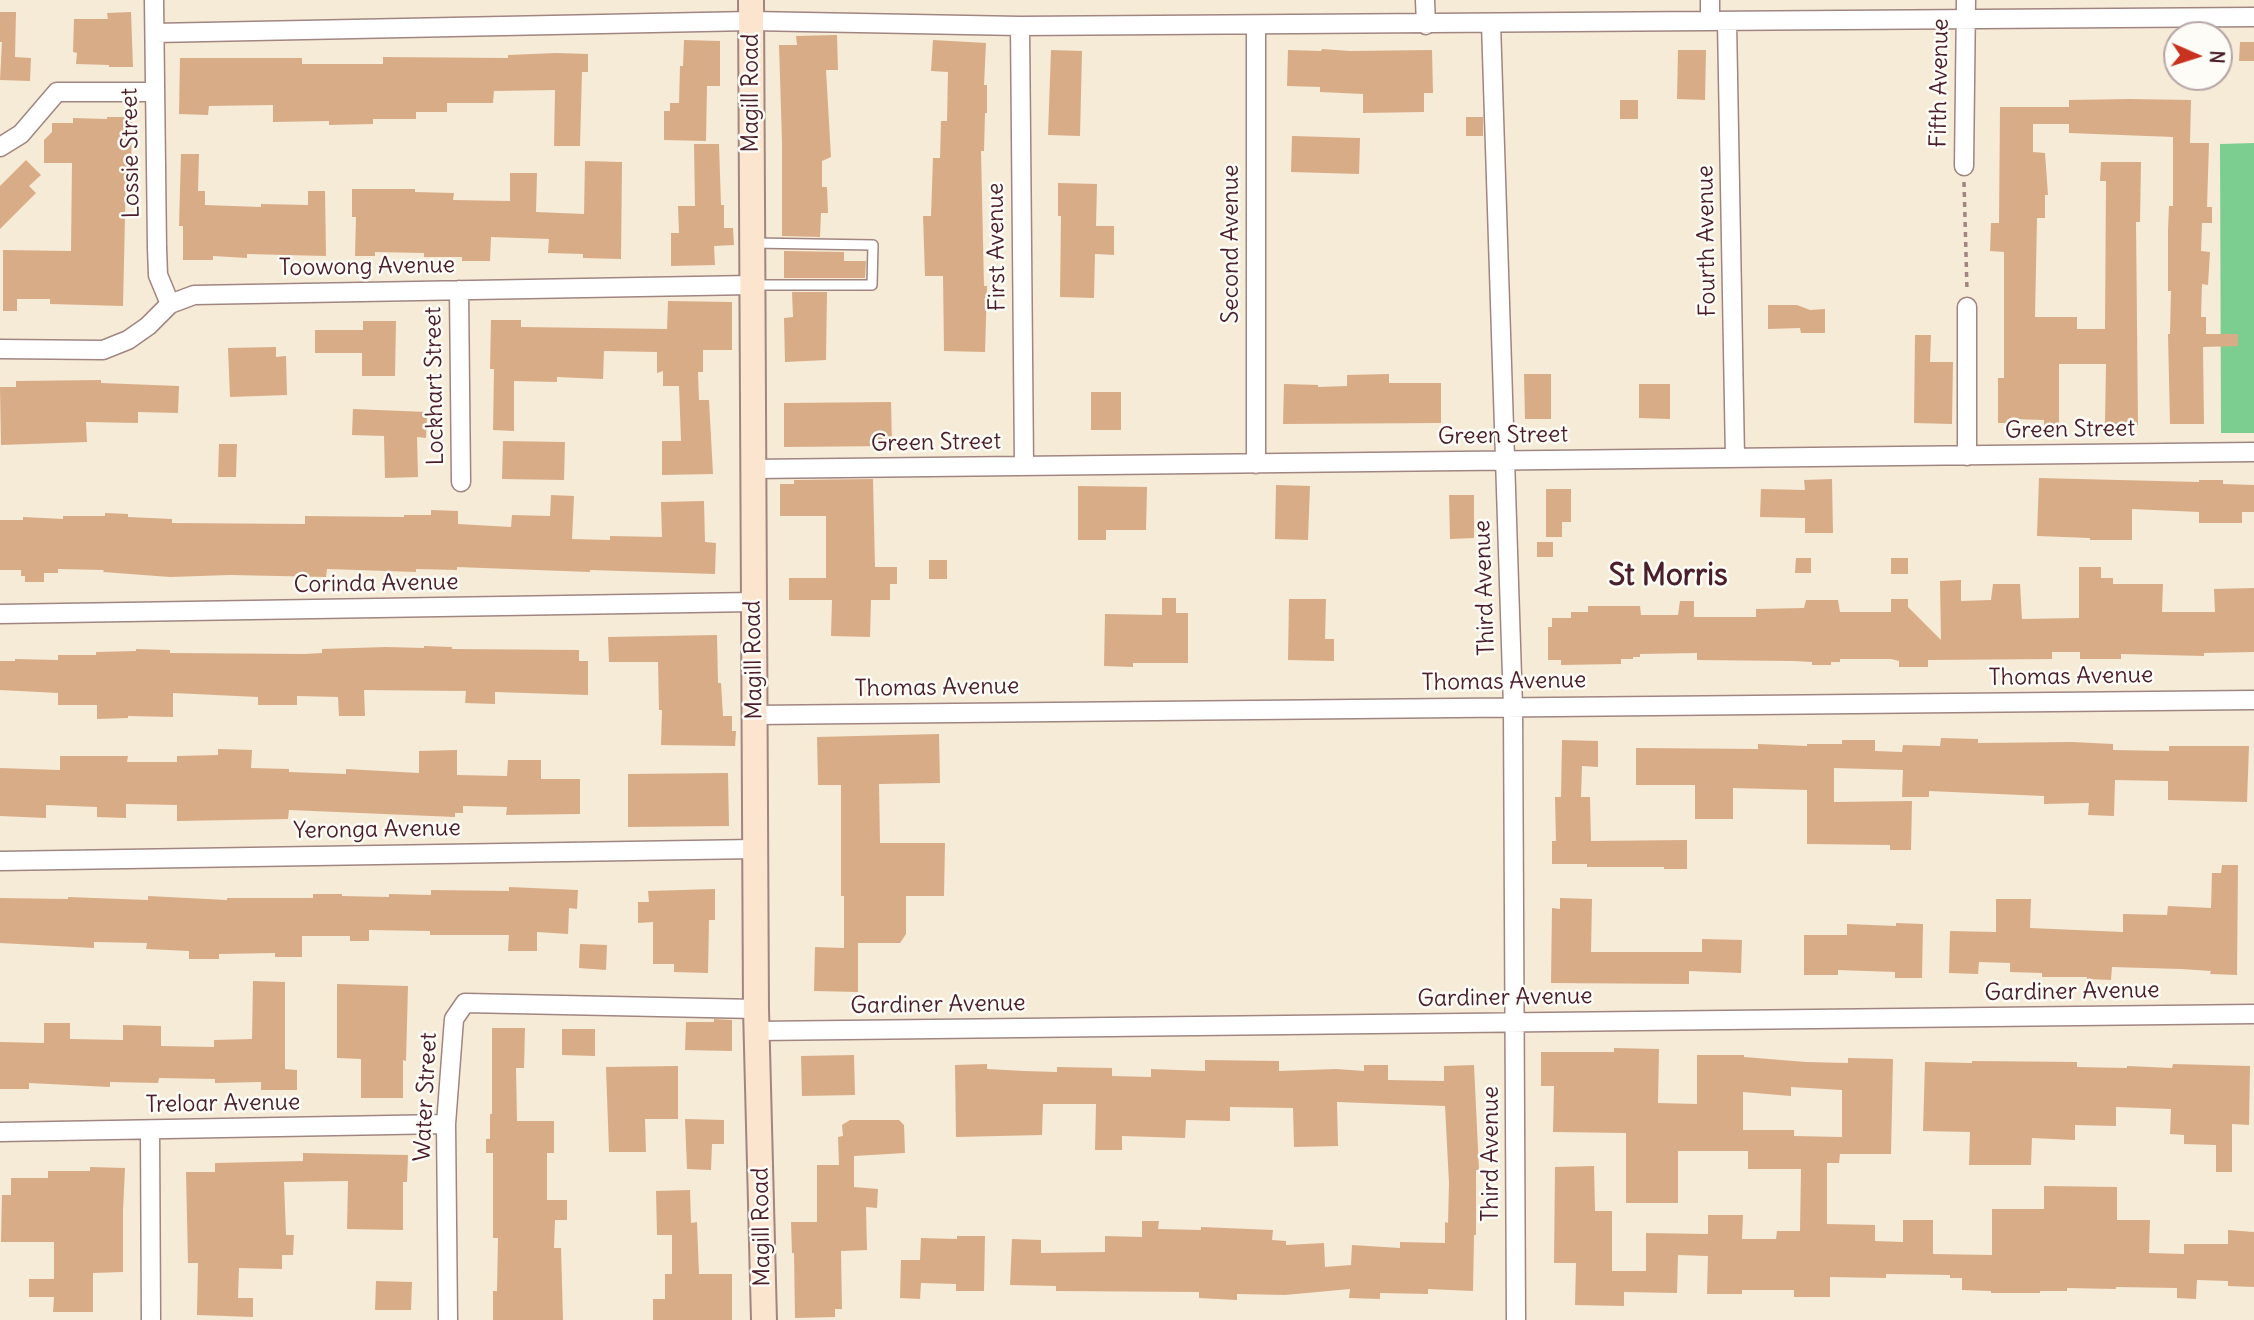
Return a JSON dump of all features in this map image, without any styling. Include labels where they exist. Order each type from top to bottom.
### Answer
[{"type":"main road","name":"Magill Road","points":[[751,11],[755,849],[764,1320]]},
{"type":"street","name":"Lossie Street","points":[[154,0],[158,275],[170,304]]},
{"type":"street","points":[[1425,0],[1426,24]]},
{"type":"street","name":"Fourth Avenue","points":[[1710,0],[1718,22],[1735,458]]},
{"type":"street","name":"Fifth Avenue","points":[[1964,166],[1966,0]]},
{"type":"street","points":[[155,33],[751,11],[1020,26],[2254,17]]},
{"type":"street","name":"Third Avenue","points":[[1491,23],[1513,707],[1516,1320]]},
{"type":"street","name":"Second Avenue","points":[[1256,25],[1256,464]]},
{"type":"street","name":"First Avenue","points":[[1020,26],[1024,466]]},
{"type":"street","points":[[0,148],[21,134],[57,92],[155,92]]},
{"type":"street","name":"Toowong Avenue","points":[[0,349],[103,350],[128,340],[148,326],[170,304],[194,295],[751,285]]},
{"type":"street","name":"Lockhart Street","points":[[459,290],[461,482]]},
{"type":"street","points":[[1967,307],[1967,456]]},
{"type":"street","name":"Green Street","points":[[753,469],[2254,453]]},
{"type":"street","name":"Corinda Avenue","points":[[0,614],[754,603]]},
{"type":"street","name":"Thomas Avenue","points":[[755,715],[2254,700]]},
{"type":"street","name":"Yeronga Avenue","points":[[0,861],[755,849]]},
{"type":"street","name":"Water Street","points":[[448,1320],[446,1124],[454,1019],[465,1003],[757,1020]]},
{"type":"street","name":"Gardiner Avenue","points":[[757,1020],[1515,1023],[2254,1014]]},
{"type":"street","name":"Treloar Avenue","points":[[0,1132],[446,1124]]},
{"type":"street","points":[[150,1130],[151,1320]]},
{"type":"lane","points":[[751,243],[873,245],[872,285],[751,285]]},
{"type":"path","points":[[1964,166],[1967,307]]},
{"type":"green space","points":[[2254,143],[2254,433],[2221,433],[2220,144]]},
{"type":"building","points":[[0,12],[16,12],[15,57],[31,58],[30,81],[0,80]]},
{"type":"building","points":[[131,12],[133,67],[76,64],[77,53],[73,52],[74,19],[108,19],[107,13]]},
{"type":"building","points":[[837,35],[838,70],[826,70],[831,157],[822,161],[822,187],[827,187],[828,213],[821,213],[820,237],[782,236],[779,45],[797,45],[796,36]]},
{"type":"building","points":[[684,40],[720,41],[720,86],[707,86],[706,141],[664,140],[664,111],[670,111],[670,103],[679,103]]},
{"type":"building","points":[[933,40],[986,43],[984,85],[987,85],[987,113],[984,151],[981,151],[984,286],[987,286],[985,352],[944,351],[943,276],[925,276],[923,216],[931,216],[933,158],[940,158],[941,121],[947,121],[948,72],[931,71]]},
{"type":"building","points":[[2240,42],[2254,42],[2254,61],[2239,61]]},
{"type":"building","points":[[1051,50],[1082,51],[1080,136],[1048,135]]},
{"type":"building","points":[[1288,50],[1432,50],[1433,93],[1424,93],[1424,112],[1363,113],[1363,94],[1320,92],[1320,87],[1287,86]]},
{"type":"building","points":[[1678,50],[1706,50],[1705,100],[1677,99]]},
{"type":"building","points":[[588,54],[588,72],[582,72],[580,146],[554,146],[555,90],[494,91],[493,103],[447,103],[447,112],[416,112],[416,119],[373,119],[373,124],[329,125],[329,121],[273,122],[273,105],[209,106],[208,115],[179,114],[180,58],[302,58],[302,64],[383,64],[383,57],[508,58],[508,55]]},
{"type":"building","points":[[1620,100],[1638,100],[1638,119],[1620,119]]},
{"type":"building","points":[[2069,100],[2191,100],[2190,143],[2209,143],[2207,207],[2212,207],[2212,223],[2202,223],[2201,251],[2210,252],[2208,285],[2202,284],[2201,317],[2206,317],[2206,334],[2238,334],[2238,346],[2203,347],[2204,424],[2170,424],[2168,334],[2171,291],[2168,291],[2168,230],[2169,206],[2173,206],[2173,137],[2069,133],[2069,124],[2033,124],[2033,152],[2045,153],[2048,195],[2045,195],[2045,218],[2037,218],[2035,317],[2077,317],[2077,329],[2105,329],[2106,181],[2100,181],[2101,162],[2141,162],[2140,222],[2136,222],[2138,425],[2105,424],[2106,364],[2059,364],[2059,425],[2044,425],[2044,420],[2013,419],[2013,423],[1998,423],[1998,378],[2004,378],[2004,252],[1990,251],[1991,223],[1999,223],[2000,107],[2069,107]]},
{"type":"building","points":[[132,117],[131,173],[126,173],[123,306],[50,304],[50,299],[17,299],[17,311],[3,311],[3,250],[71,251],[72,163],[44,163],[44,140],[52,132],[52,123],[73,123],[73,118]]},
{"type":"building","points":[[1466,117],[1483,117],[1483,136],[1466,136]]},
{"type":"building","points":[[1292,136],[1360,138],[1359,174],[1291,172]]},
{"type":"building","points":[[694,144],[719,144],[724,228],[733,228],[734,245],[714,246],[715,265],[671,266],[671,233],[679,233],[678,206],[695,206]]},
{"type":"building","points":[[181,154],[199,154],[198,191],[205,191],[205,205],[308,205],[308,191],[325,191],[326,256],[247,254],[247,258],[213,256],[213,260],[183,260],[183,226],[179,226]]},
{"type":"building","points":[[26,160],[41,175],[29,186],[36,193],[0,229],[0,186]]},
{"type":"building","points":[[585,161],[622,162],[621,259],[583,258],[583,254],[548,253],[549,239],[491,237],[490,261],[462,261],[462,257],[424,257],[424,253],[375,252],[375,256],[355,256],[356,217],[352,217],[352,189],[415,189],[415,192],[454,193],[453,200],[510,201],[510,173],[537,173],[536,212],[584,214]]},
{"type":"building","points":[[1058,183],[1097,184],[1096,226],[1114,226],[1114,255],[1095,254],[1094,298],[1060,297],[1061,216],[1058,216]]},
{"type":"building","points":[[784,251],[844,252],[844,261],[866,261],[865,278],[784,278]]},
{"type":"building","points":[[792,292],[827,292],[826,360],[785,362],[784,318],[793,317]]},
{"type":"building","points":[[668,301],[732,302],[732,350],[703,350],[703,372],[698,372],[699,400],[709,400],[713,474],[662,475],[662,441],[681,441],[679,386],[663,386],[663,371],[657,373],[657,352],[604,351],[603,379],[557,377],[557,382],[514,381],[514,431],[493,430],[494,369],[490,369],[491,320],[521,320],[521,327],[667,329]]},
{"type":"building","points":[[1768,305],[1825,309],[1825,333],[1801,333],[1800,328],[1768,329]]},
{"type":"building","points":[[363,321],[396,321],[395,376],[362,376],[362,353],[315,353],[315,330],[363,330]]},
{"type":"building","points":[[1915,335],[1931,335],[1930,362],[1953,362],[1952,424],[1914,423]]},
{"type":"building","points":[[276,347],[276,357],[286,356],[287,395],[230,397],[228,348]]},
{"type":"building","points":[[1389,374],[1389,383],[1441,383],[1441,423],[1283,424],[1284,384],[1347,386],[1347,375]]},
{"type":"building","points":[[1524,374],[1551,374],[1551,419],[1525,419]]},
{"type":"building","points":[[101,380],[101,383],[179,386],[178,413],[138,412],[138,423],[86,422],[87,442],[1,445],[0,387],[16,387],[16,381]]},
{"type":"building","points":[[1639,384],[1670,384],[1670,419],[1639,418]]},
{"type":"building","points":[[1091,392],[1121,392],[1121,430],[1091,430]]},
{"type":"building","points":[[891,402],[892,446],[784,447],[784,403]]},
{"type":"building","points":[[353,409],[427,412],[426,438],[417,437],[418,477],[385,478],[384,436],[352,435]]},
{"type":"building","points":[[503,441],[565,442],[564,480],[502,479]]},
{"type":"building","points":[[219,444],[237,444],[236,477],[218,477]]},
{"type":"building","points":[[2039,478],[2199,482],[2223,480],[2223,484],[2254,485],[2254,512],[2242,512],[2242,523],[2199,523],[2199,512],[2132,509],[2132,540],[2037,536]]},
{"type":"building","points":[[873,479],[875,567],[897,567],[897,584],[890,584],[890,600],[871,600],[870,637],[831,636],[832,600],[789,600],[789,578],[826,578],[826,516],[780,516],[780,484],[794,484],[794,480]]},
{"type":"building","points":[[1832,479],[1833,533],[1805,533],[1805,518],[1760,517],[1761,489],[1805,490],[1804,480]]},
{"type":"building","points":[[1276,485],[1310,486],[1308,540],[1275,539]]},
{"type":"building","points":[[1078,486],[1147,487],[1146,530],[1106,530],[1106,540],[1078,540]]},
{"type":"building","points":[[1546,489],[1571,489],[1571,522],[1562,522],[1562,537],[1546,537]]},
{"type":"building","points":[[551,495],[574,496],[572,539],[610,540],[610,536],[662,537],[661,502],[704,501],[705,542],[716,543],[715,574],[457,567],[457,570],[416,569],[416,572],[327,569],[326,577],[170,577],[103,572],[104,570],[58,569],[58,573],[44,573],[44,582],[25,582],[21,570],[0,570],[0,520],[23,520],[23,517],[63,519],[63,516],[105,516],[105,513],[172,519],[172,523],[305,524],[305,516],[404,517],[431,515],[431,510],[458,511],[458,524],[511,527],[512,515],[550,516]]},
{"type":"building","points":[[1449,495],[1474,495],[1474,538],[1450,539]]},
{"type":"building","points":[[1537,542],[1553,542],[1553,557],[1537,557]]},
{"type":"building","points":[[1796,558],[1811,558],[1811,573],[1795,573]]},
{"type":"building","points":[[1891,558],[1908,558],[1908,574],[1891,574]]},
{"type":"building","points":[[929,560],[947,560],[947,579],[929,579]]},
{"type":"building","points":[[2079,567],[2101,567],[2101,578],[2113,578],[2113,584],[2163,584],[2162,612],[2215,612],[2214,589],[2254,588],[2254,652],[2204,653],[2204,656],[2121,654],[2121,659],[2080,659],[2080,652],[2052,652],[2052,659],[1928,660],[1928,667],[1899,667],[1899,661],[1891,659],[1840,659],[1840,662],[1831,662],[1831,665],[1794,661],[1697,660],[1697,653],[1640,654],[1640,657],[1633,659],[1621,659],[1621,664],[1561,665],[1561,660],[1548,660],[1548,627],[1552,627],[1552,618],[1571,618],[1571,612],[1588,612],[1588,606],[1640,606],[1641,615],[1678,615],[1680,601],[1694,601],[1694,617],[1756,617],[1756,609],[1804,608],[1806,600],[1838,600],[1840,612],[1891,612],[1891,599],[1908,599],[1908,607],[1941,640],[1940,581],[1961,580],[1961,601],[1991,600],[1993,584],[2020,584],[2022,619],[2079,618]]},
{"type":"building","points":[[1162,598],[1176,598],[1176,613],[1188,613],[1188,663],[1104,666],[1105,614],[1162,615]]},
{"type":"building","points":[[1289,599],[1326,599],[1325,639],[1334,639],[1334,661],[1288,660]]},
{"type":"building","points":[[717,635],[718,683],[721,683],[723,716],[732,716],[732,731],[736,731],[735,746],[661,745],[662,710],[659,710],[658,662],[609,662],[608,637]]},
{"type":"building","points":[[424,646],[452,649],[579,650],[579,661],[588,661],[588,695],[495,692],[495,704],[465,703],[466,691],[364,690],[365,716],[339,716],[338,697],[297,696],[297,705],[258,705],[258,697],[173,693],[173,717],[128,716],[97,719],[97,705],[58,705],[58,693],[0,690],[0,661],[15,659],[58,660],[58,655],[96,655],[96,652],[136,649],[170,650],[170,653],[305,654],[322,653],[322,649]]},
{"type":"building","points":[[939,734],[940,783],[879,784],[880,843],[945,843],[944,896],[906,896],[906,934],[900,943],[858,943],[858,992],[814,991],[815,947],[844,948],[841,785],[818,785],[817,737]]},
{"type":"building","points":[[1941,738],[1978,739],[1978,743],[2113,744],[2113,750],[2169,751],[2169,746],[2249,746],[2247,802],[2168,800],[2168,781],[2115,780],[2114,816],[2088,815],[2089,803],[2044,804],[2044,796],[1929,791],[1929,797],[1902,797],[1903,770],[1834,768],[1834,802],[1912,801],[1911,850],[1890,850],[1890,845],[1807,844],[1807,790],[1733,788],[1733,819],[1695,819],[1695,785],[1636,785],[1636,748],[1758,749],[1758,744],[1807,746],[1842,744],[1842,740],[1875,740],[1875,751],[1902,752],[1903,745],[1940,746]]},
{"type":"building","points":[[1562,740],[1598,741],[1598,767],[1582,766],[1581,797],[1590,797],[1591,841],[1687,840],[1687,869],[1552,864],[1552,841],[1556,841],[1555,797],[1561,797]]},
{"type":"building","points":[[218,749],[252,750],[251,768],[346,774],[346,769],[419,773],[419,751],[457,750],[457,775],[507,776],[508,760],[541,760],[541,779],[580,779],[580,814],[506,815],[507,807],[463,806],[463,813],[455,813],[455,817],[289,810],[288,819],[177,821],[177,805],[126,804],[126,818],[97,817],[97,807],[46,805],[46,818],[0,816],[0,768],[60,770],[60,756],[128,756],[127,762],[177,762],[177,756],[218,755]]},
{"type":"building","points":[[728,773],[729,826],[628,827],[628,774]]},
{"type":"building","points":[[2222,865],[2238,865],[2237,975],[2181,969],[2112,967],[2111,980],[2042,977],[2042,973],[2010,972],[2010,963],[1979,962],[1978,974],[1949,973],[1950,931],[1996,932],[1996,899],[2031,899],[2030,928],[2123,932],[2123,914],[2167,915],[2168,906],[2211,908],[2212,873],[2221,873]]},
{"type":"building","points":[[509,887],[578,890],[577,909],[569,908],[568,934],[537,932],[537,951],[508,951],[509,935],[430,935],[430,931],[369,930],[369,941],[350,941],[350,936],[302,936],[302,957],[275,957],[275,953],[219,954],[219,959],[189,959],[189,951],[146,949],[147,943],[94,942],[94,948],[0,943],[0,898],[148,900],[148,896],[227,900],[313,898],[313,894],[389,897],[389,894],[431,895],[431,890],[509,891]]},
{"type":"building","points":[[715,889],[715,920],[709,920],[708,973],[674,972],[674,964],[653,964],[653,922],[638,923],[638,902],[649,902],[648,891]]},
{"type":"building","points":[[1560,898],[1592,899],[1591,952],[1702,952],[1702,939],[1742,940],[1741,973],[1689,971],[1689,984],[1551,983],[1552,908],[1560,909]]},
{"type":"building","points":[[1896,923],[1923,924],[1922,978],[1895,978],[1895,972],[1838,970],[1838,975],[1804,975],[1804,935],[1847,935],[1847,924],[1896,926]]},
{"type":"building","points":[[580,944],[607,945],[606,970],[579,968]]},
{"type":"building","points":[[253,981],[285,982],[285,1069],[297,1070],[297,1090],[261,1090],[261,1082],[215,1083],[215,1079],[159,1078],[158,1083],[110,1082],[110,1087],[29,1083],[29,1089],[0,1089],[0,1042],[44,1043],[44,1023],[70,1023],[70,1039],[123,1040],[123,1025],[161,1026],[161,1046],[214,1047],[214,1040],[252,1039]]},
{"type":"building","points":[[337,984],[408,986],[403,1098],[361,1098],[361,1059],[337,1058]]},
{"type":"building","points":[[714,1019],[732,1020],[732,1051],[685,1050],[686,1022],[714,1022]]},
{"type":"building","points":[[492,1028],[525,1028],[524,1068],[516,1068],[517,1121],[554,1121],[554,1153],[547,1153],[547,1200],[567,1200],[567,1220],[555,1220],[554,1248],[561,1248],[563,1320],[493,1320],[493,1291],[497,1291],[498,1238],[493,1238],[493,1153],[486,1153],[486,1139],[490,1139],[492,1114]]},
{"type":"building","points":[[562,1029],[595,1029],[595,1056],[562,1055]]},
{"type":"building","points":[[1614,1048],[1659,1049],[1658,1103],[1697,1104],[1697,1055],[1744,1055],[1806,1062],[1848,1063],[1848,1058],[1893,1059],[1891,1154],[1840,1154],[1839,1163],[1827,1163],[1827,1224],[1875,1225],[1875,1241],[1903,1242],[1903,1220],[1933,1220],[1933,1254],[1992,1255],[1992,1209],[2044,1209],[2044,1186],[2117,1187],[2117,1220],[2150,1220],[2149,1253],[2184,1254],[2184,1244],[2228,1244],[2228,1230],[2254,1232],[2254,1287],[2228,1286],[2228,1281],[2197,1280],[2196,1299],[2177,1298],[2177,1288],[2067,1288],[2067,1291],[2040,1293],[1991,1293],[1962,1290],[1962,1278],[1950,1278],[1950,1275],[1886,1274],[1886,1278],[1830,1277],[1830,1297],[1794,1297],[1794,1290],[1742,1290],[1742,1294],[1707,1294],[1708,1256],[1678,1255],[1677,1293],[1624,1292],[1624,1306],[1575,1305],[1576,1263],[1554,1263],[1555,1167],[1594,1166],[1595,1211],[1612,1211],[1612,1271],[1646,1271],[1646,1233],[1708,1234],[1708,1215],[1743,1215],[1742,1239],[1776,1239],[1777,1231],[1800,1231],[1801,1169],[1748,1169],[1748,1151],[1678,1151],[1678,1203],[1626,1203],[1626,1133],[1553,1132],[1554,1086],[1541,1086],[1541,1052],[1614,1052]],"holes":[[[1791,1087],[1842,1090],[1842,1137],[1794,1136],[1794,1130],[1743,1130],[1743,1092],[1791,1096]]]},
{"type":"building","points":[[854,1055],[855,1095],[802,1096],[801,1056]]},
{"type":"building","points":[[1205,1060],[1279,1061],[1279,1071],[1364,1071],[1364,1065],[1388,1065],[1388,1080],[1444,1081],[1444,1066],[1474,1065],[1479,1170],[1476,1170],[1473,1291],[1428,1289],[1428,1294],[1380,1293],[1380,1299],[1349,1298],[1350,1289],[1285,1295],[1237,1294],[1237,1300],[1199,1298],[1199,1292],[1056,1291],[1056,1286],[1010,1285],[1012,1239],[1041,1240],[1041,1253],[1105,1252],[1105,1236],[1142,1237],[1142,1221],[1159,1221],[1158,1229],[1201,1230],[1201,1227],[1273,1230],[1272,1240],[1286,1241],[1286,1245],[1324,1243],[1325,1267],[1351,1265],[1352,1245],[1400,1248],[1400,1242],[1445,1243],[1449,1183],[1445,1106],[1337,1102],[1338,1146],[1294,1147],[1293,1108],[1230,1107],[1230,1121],[1186,1120],[1185,1138],[1122,1136],[1122,1150],[1095,1150],[1096,1104],[1043,1104],[1042,1135],[956,1137],[955,1065],[987,1064],[987,1069],[1057,1072],[1057,1067],[1112,1068],[1112,1076],[1151,1077],[1151,1069],[1205,1071]]},
{"type":"building","points":[[1925,1062],[2077,1062],[2077,1067],[2127,1068],[2172,1068],[2173,1064],[2250,1066],[2249,1125],[2232,1124],[2232,1172],[2216,1172],[2216,1145],[2184,1144],[2184,1135],[2170,1134],[2171,1109],[2116,1107],[2116,1126],[2075,1125],[2075,1140],[2032,1138],[2031,1165],[1969,1165],[1970,1132],[1923,1131]]},
{"type":"building","points":[[678,1066],[678,1119],[645,1119],[646,1152],[609,1152],[606,1067]]},
{"type":"building","points":[[685,1119],[724,1120],[724,1144],[712,1144],[711,1170],[687,1169]]},
{"type":"building","points":[[850,1120],[899,1120],[904,1125],[905,1153],[854,1156],[854,1187],[878,1189],[877,1208],[866,1207],[867,1250],[841,1251],[842,1309],[835,1309],[835,1317],[795,1318],[791,1222],[817,1222],[817,1165],[839,1165],[838,1137],[843,1136],[842,1125]]},
{"type":"building","points":[[303,1153],[408,1155],[407,1182],[403,1182],[403,1230],[347,1229],[348,1181],[284,1182],[286,1235],[294,1235],[293,1255],[282,1255],[282,1269],[239,1268],[238,1298],[253,1298],[253,1317],[197,1315],[198,1263],[188,1263],[186,1172],[215,1172],[215,1163],[303,1161]]},
{"type":"building","points":[[90,1167],[125,1168],[123,1272],[93,1273],[93,1312],[53,1312],[54,1297],[29,1297],[29,1279],[54,1279],[54,1242],[1,1242],[2,1195],[11,1195],[11,1178],[48,1178],[48,1171],[90,1171]]},
{"type":"building","points":[[690,1190],[691,1223],[697,1222],[699,1274],[732,1274],[732,1320],[653,1320],[653,1299],[665,1299],[665,1274],[672,1274],[672,1235],[657,1235],[656,1191]]},
{"type":"building","points":[[957,1236],[985,1236],[984,1291],[956,1291],[956,1284],[921,1283],[920,1299],[900,1298],[901,1260],[920,1260],[921,1238],[957,1239]]},
{"type":"building","points":[[376,1281],[412,1282],[411,1310],[375,1310]]},
{"type":"district","name":"St Morris","points":[[1668,576]]}]
